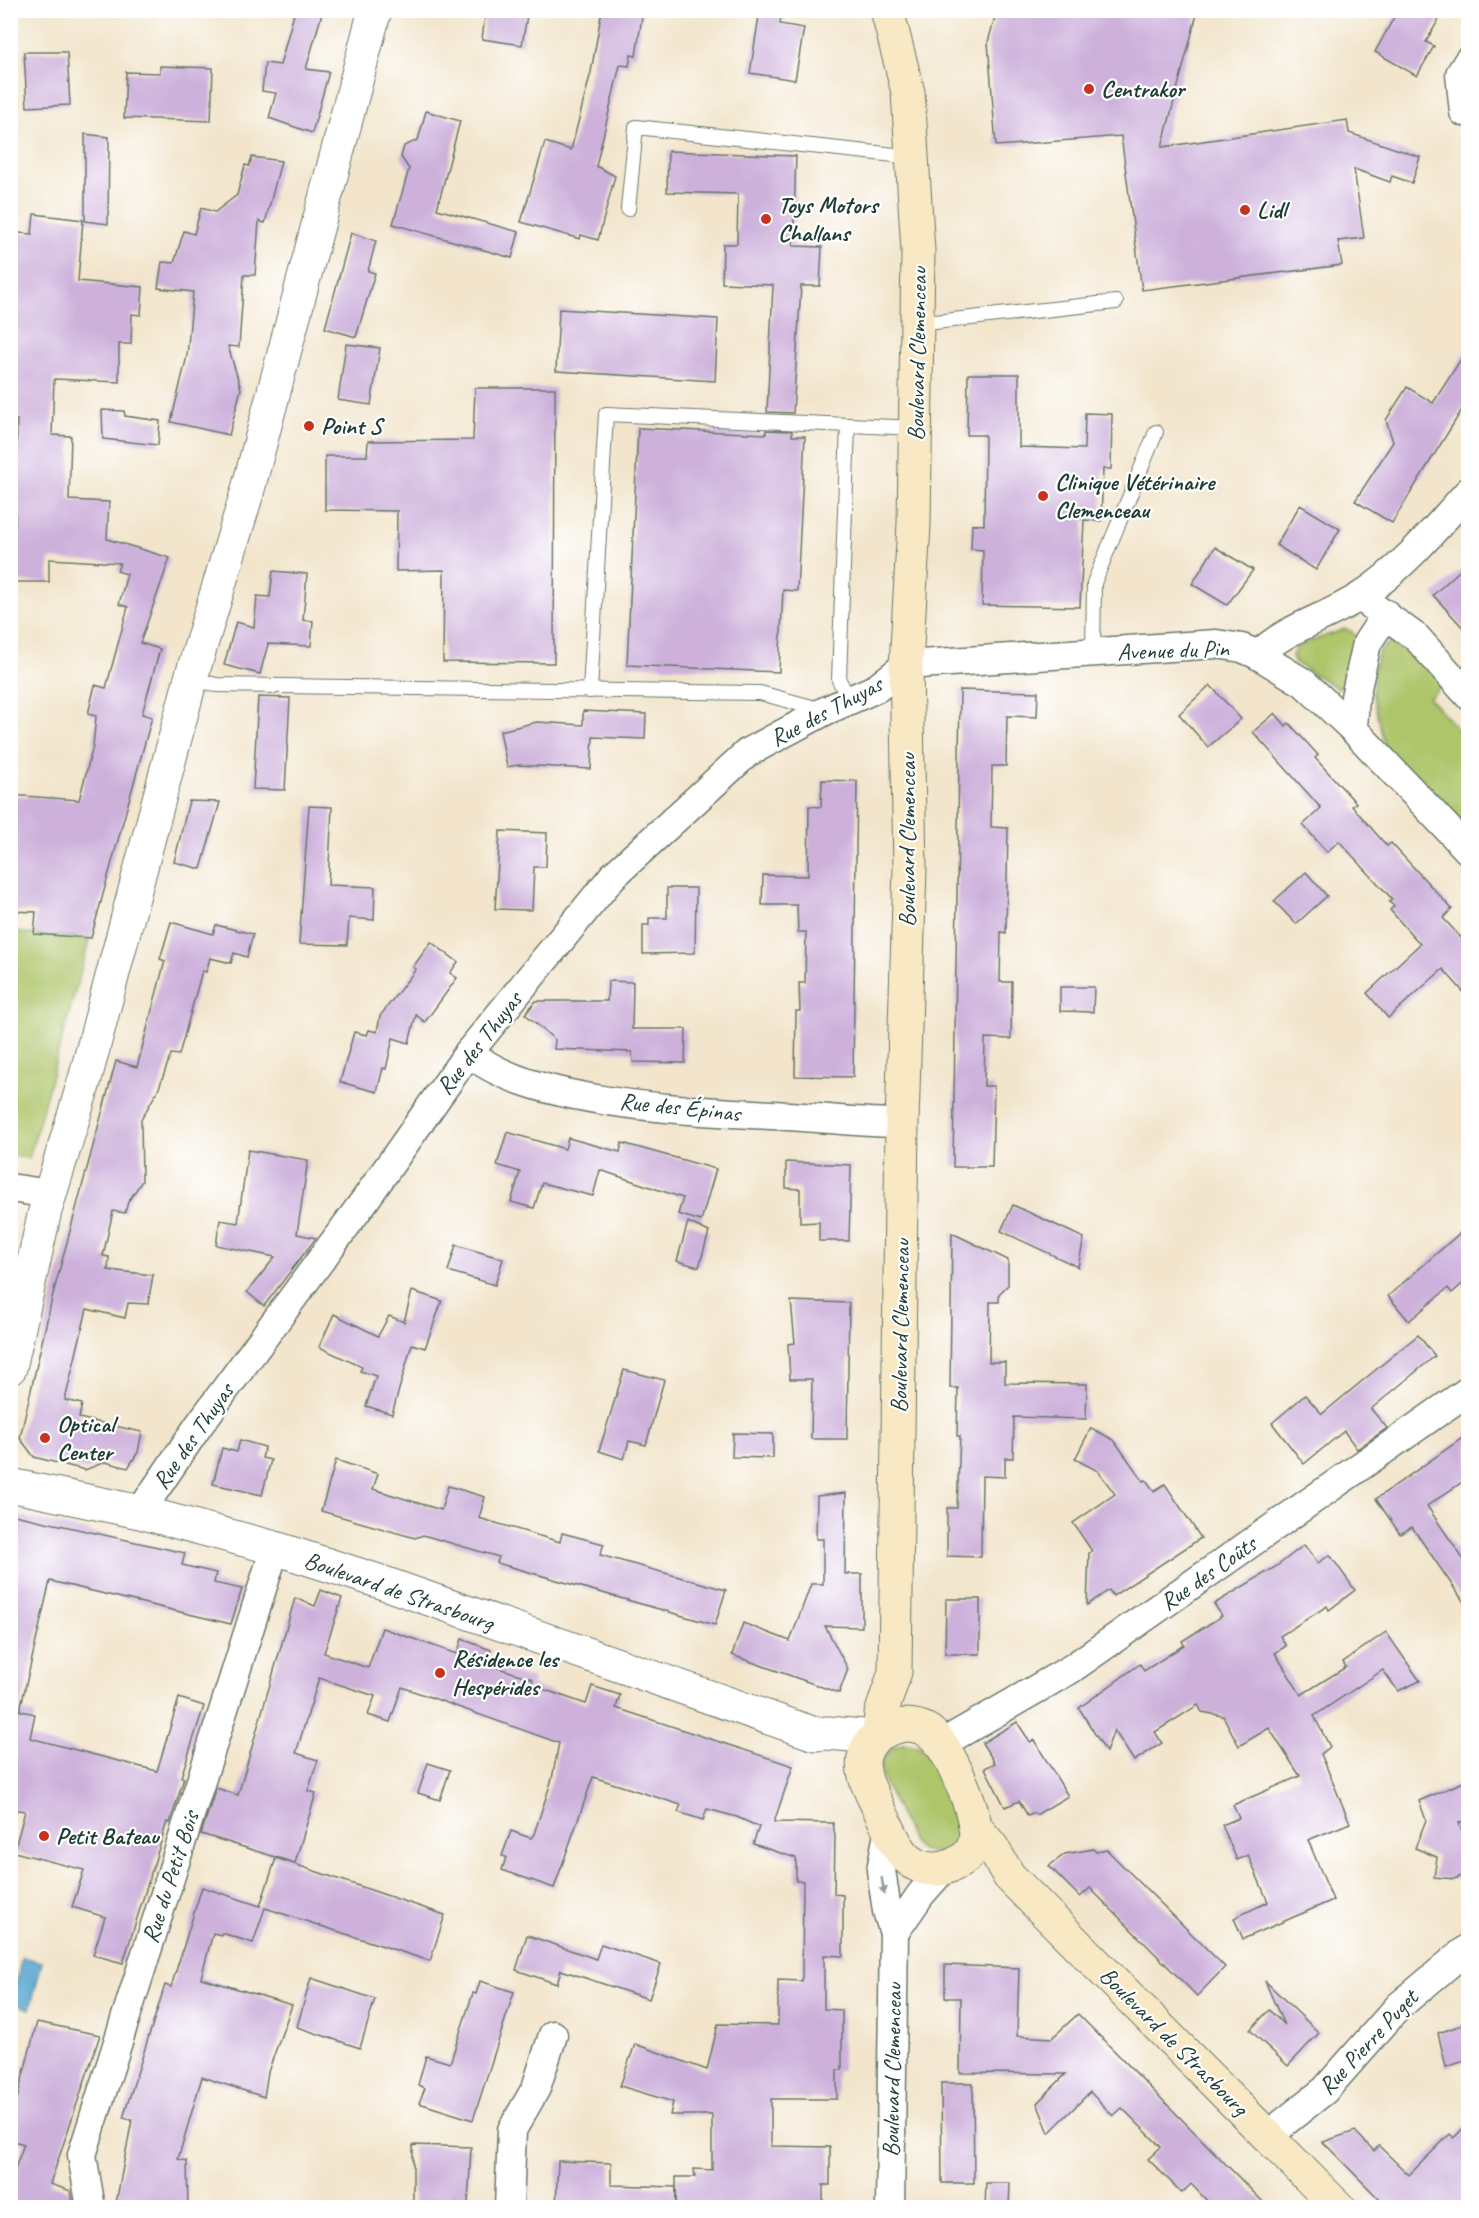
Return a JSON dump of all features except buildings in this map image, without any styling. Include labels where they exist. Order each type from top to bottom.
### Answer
[{"type":"main road","name":"Boulevard Clemenceau","points":[[867,1783],[863,1768],[864,1755],[877,1736],[881,1714],[895,1672],[902,1123],[910,868],[906,665],[914,524],[918,251],[908,92],[887,10]]},
{"type":"main road","name":"Boulevard Clemenceau","points":[[895,1672],[933,1736],[975,1827]]},
{"type":"main road","points":[[877,1736],[904,1725],[933,1736]]},
{"type":"main road","points":[[867,1783],[899,1850],[908,1861],[918,1867],[948,1867],[1009,1876]]},
{"type":"main road","points":[[948,1867],[972,1851],[975,1827]]},
{"type":"main road","name":"Boulevard de Strasbourg","points":[[975,1827],[992,1847],[1009,1876],[1339,2208]]},
{"type":"street","points":[[10,1368],[50,1194],[85,1079],[191,678],[247,493],[375,10]]},
{"type":"street","points":[[1464,112],[1460,74],[1468,61]]},
{"type":"street","points":[[1258,655],[1268,645],[1298,626],[1360,597],[1395,571],[1468,492]]},
{"type":"street","points":[[1360,597],[1417,638],[1468,695]]},
{"type":"street","points":[[1353,729],[1355,697],[1367,643],[1386,614]]},
{"type":"street","name":"Avenue du Pin","points":[[906,665],[1216,645],[1242,648],[1304,683],[1353,729],[1468,850]]},
{"type":"street","name":"Rue des Thuyas","points":[[140,1512],[199,1425],[365,1200],[469,1052],[613,876],[747,753],[837,705],[877,688],[906,665]]},
{"type":"street","name":"Rue des Épinas","points":[[469,1052],[489,1068],[507,1077],[544,1089],[619,1102],[709,1112],[902,1123]]},
{"type":"street","points":[[10,1188],[50,1194]]},
{"type":"street","name":"Rue des Coûts","points":[[933,1736],[1071,1669],[1468,1391]]},
{"type":"street","name":"Boulevard de Strasbourg","points":[[10,1485],[140,1512],[274,1548],[378,1581],[815,1734],[877,1736]]},
{"type":"street","name":"Rue du Petit Bois","points":[[91,2208],[82,2155],[274,1548]]},
{"type":"street","name":"Boulevard de Strasbourg","points":[[815,1734],[867,1783]]},
{"type":"street","name":"Boulevard Clemenceau","points":[[889,1828],[881,1870],[887,1911],[894,1933],[890,2208]]},
{"type":"street","points":[[894,1933],[921,1894],[948,1867]]},
{"type":"street","name":"Rue Pierre Puget","points":[[1267,2136],[1325,2090],[1399,2006],[1468,1948]]},
{"type":"street","points":[[509,2208],[512,2130],[536,2088],[553,2035]]},
{"type":"lane","points":[[628,209],[636,127],[913,157]]},
{"type":"lane","points":[[917,324],[1116,302]]},
{"type":"lane","points":[[590,691],[606,414],[916,428]]},
{"type":"lane","points":[[191,678],[216,685],[760,693],[837,705],[848,425]]},
{"type":"lane","points":[[1093,652],[1094,583],[1156,432]]},
{"type":"green space","points":[[1345,629],[1351,631],[1357,638],[1344,686],[1337,688],[1294,662],[1292,656],[1297,646]]},
{"type":"green space","points":[[1405,641],[1445,683],[1429,698],[1468,741],[1468,827],[1452,819],[1385,747],[1373,698],[1373,670],[1379,651],[1390,642]]},
{"type":"green space","points":[[10,932],[71,937],[89,941],[29,1158],[11,1156]]},
{"type":"green space","points":[[903,1744],[917,1746],[928,1753],[948,1793],[956,1817],[958,1834],[955,1841],[951,1846],[939,1852],[925,1851],[914,1844],[882,1775],[882,1760],[894,1747]]},
{"type":"water","points":[[22,1957],[42,1962],[30,2009],[11,2003]]},
{"type":"place","name":"Centrakor","points":[[1089,89]]},
{"type":"place","name":"Lidl","points":[[1245,210]]},
{"type":"place","name":"Toys Motors Challans","points":[[766,219]]},
{"type":"place","name":"Point S","points":[[309,426]]},
{"type":"place","name":"Clinique Vétérinaire Clemenceau","points":[[1043,496]]},
{"type":"place","name":"Optical Center","points":[[45,1438]]},
{"type":"place","name":"Résidence les Hespérides","points":[[440,1673]]},
{"type":"place","name":"Petit Bateau","points":[[44,1836]]}]
